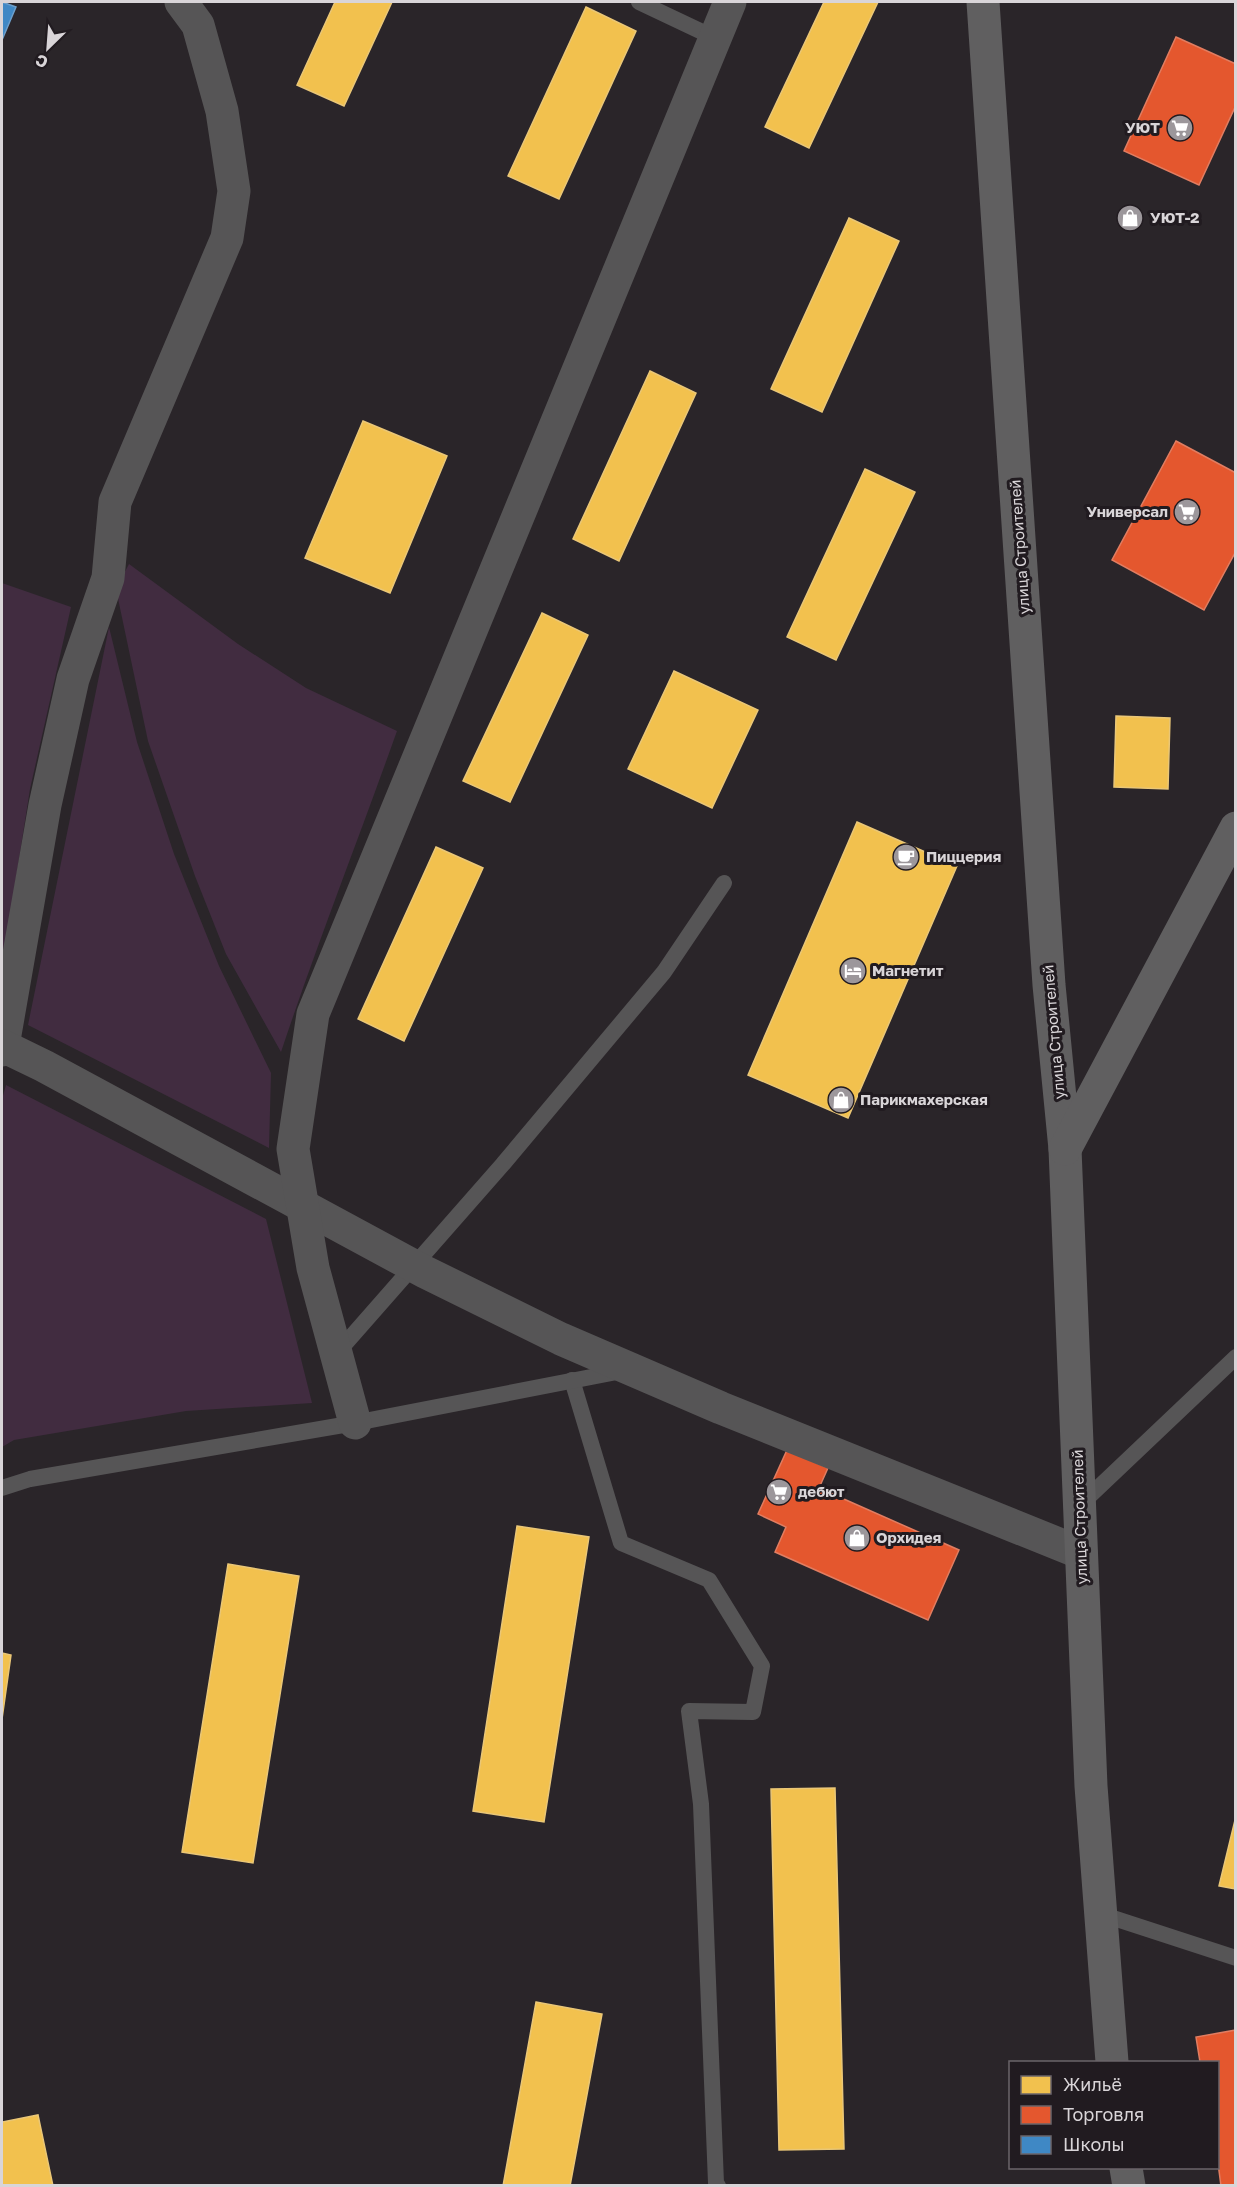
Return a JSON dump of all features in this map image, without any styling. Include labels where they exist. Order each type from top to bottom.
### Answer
[{"type":"street","points":[[182,2],[198,25],[222,111],[234,191],[227,238],[115,502],[108,578],[73,679],[45,805],[2,1048],[413,1266],[561,1339],[791,1437],[1082,1552]]},
{"type":"street","points":[[355,1423],[313,1268],[293,1149],[313,1014],[730,2]]},
{"type":"street","name":"улица Строителей","points":[[983,2],[1048,973],[1065,1149],[1091,1786],[1112,2061]]},
{"type":"street","points":[[1065,1149],[1236,828]]},
{"type":"street","points":[[1126,2169],[1129,2186]]},
{"type":"lane","points":[[639,2],[715,38]]},
{"type":"lane","points":[[337,1353],[503,1164],[664,972],[724,883]]},
{"type":"lane","points":[[1080,1505],[1236,1357]]},
{"type":"lane","points":[[2,1488],[30,1479],[355,1423],[631,1369]]},
{"type":"lane","points":[[572,1380],[621,1543],[709,1580],[762,1666],[753,1712],[689,1711],[701,1804],[716,2182],[718,2186]]},
{"type":"lane","points":[[1101,1914],[1236,1958]]},
{"type":"shaded area","points":[[129,564],[238,644],[306,688],[397,731],[281,1052],[226,954],[195,876],[148,741],[116,589]]},
{"type":"shaded area","points":[[2,583],[71,607],[30,789],[2,967]]},
{"type":"shaded area","points":[[109,627],[137,742],[174,854],[219,966],[271,1073],[269,1148],[28,1025]]},
{"type":"shaded area","points":[[6,1085],[266,1219],[312,1403],[186,1411],[14,1440],[2,1447],[2,1099]]},
{"type":"building: Жильё","points":[[335,2],[392,2],[344,106],[297,85]]},
{"type":"building: Жильё","points":[[824,2],[878,2],[809,148],[765,127]]},
{"type":"building: Жильё","points":[[586,7],[636,31],[559,199],[508,176]]},
{"type":"building: Жильё","points":[[849,218],[899,241],[822,412],[771,389]]},
{"type":"building: Жильё","points":[[650,371],[696,393],[619,561],[573,539]]},
{"type":"building: Жильё","points":[[363,421],[447,456],[390,593],[305,558]]},
{"type":"building: Жильё","points":[[865,469],[915,492],[836,660],[787,637]]},
{"type":"building: Жильё","points":[[542,613],[588,635],[510,802],[463,781]]},
{"type":"building: Жильё","points":[[674,671],[758,710],[712,808],[628,769]]},
{"type":"building: Жильё","points":[[1116,716],[1170,718],[1168,789],[1114,787]]},
{"type":"building: Жильё","name":"Магнетит","points":[[857,822],[957,866],[848,1118],[748,1075]]},
{"type":"building: Жильё","points":[[436,847],[483,868],[404,1041],[358,1019]]},
{"type":"building: Жильё","points":[[517,1526],[589,1537],[544,1822],[473,1811]]},
{"type":"building: Жильё","points":[[228,1564],[299,1576],[253,1863],[182,1852]]},
{"type":"building: Жильё","points":[[2,1653],[11,1655],[2,1719]]},
{"type":"building: Жильё","points":[[835,1788],[844,2149],[779,2150],[771,1789]]},
{"type":"building: Жильё","points":[[1236,1816],[1236,1889],[1219,1886]]},
{"type":"building: Жильё","points":[[536,2002],[602,2014],[570,2186],[503,2186]]},
{"type":"building: Жильё","points":[[38,2115],[53,2186],[2,2186],[2,2122]]},
{"type":"building: Торговля","name":"УЮТ","points":[[1176,37],[1236,64],[1236,105],[1199,185],[1124,151]]},
{"type":"building: Торговля","name":"Универсал","points":[[1176,441],[1236,473],[1236,551],[1204,610],[1112,560]]},
{"type":"building: Торговля","name":"Орхидея","points":[[787,1450],[828,1468],[819,1488],[959,1550],[928,1620],[775,1552],[786,1527],[758,1514]]},
{"type":"building: Торговля","points":[[1236,2030],[1236,2186],[1221,2186],[1219,2169],[1219,2061],[1200,2061],[1196,2037]]},
{"type":"building: Школы","points":[[2,2],[16,7],[2,40]]},
{"type":"place","name":"УЮТ","points":[[1180,128]]},
{"type":"place","name":"УЮТ-2","points":[[1130,218]]},
{"type":"place","name":"Универсал","points":[[1187,512]]},
{"type":"place","name":"Пиццерия","points":[[906,857]]},
{"type":"place","name":"Магнетит","points":[[853,971]]},
{"type":"place","name":"Парикмахерская","points":[[841,1100]]},
{"type":"place","name":"дебют","points":[[779,1492]]},
{"type":"place","name":"Орхидея","points":[[857,1538]]}]
